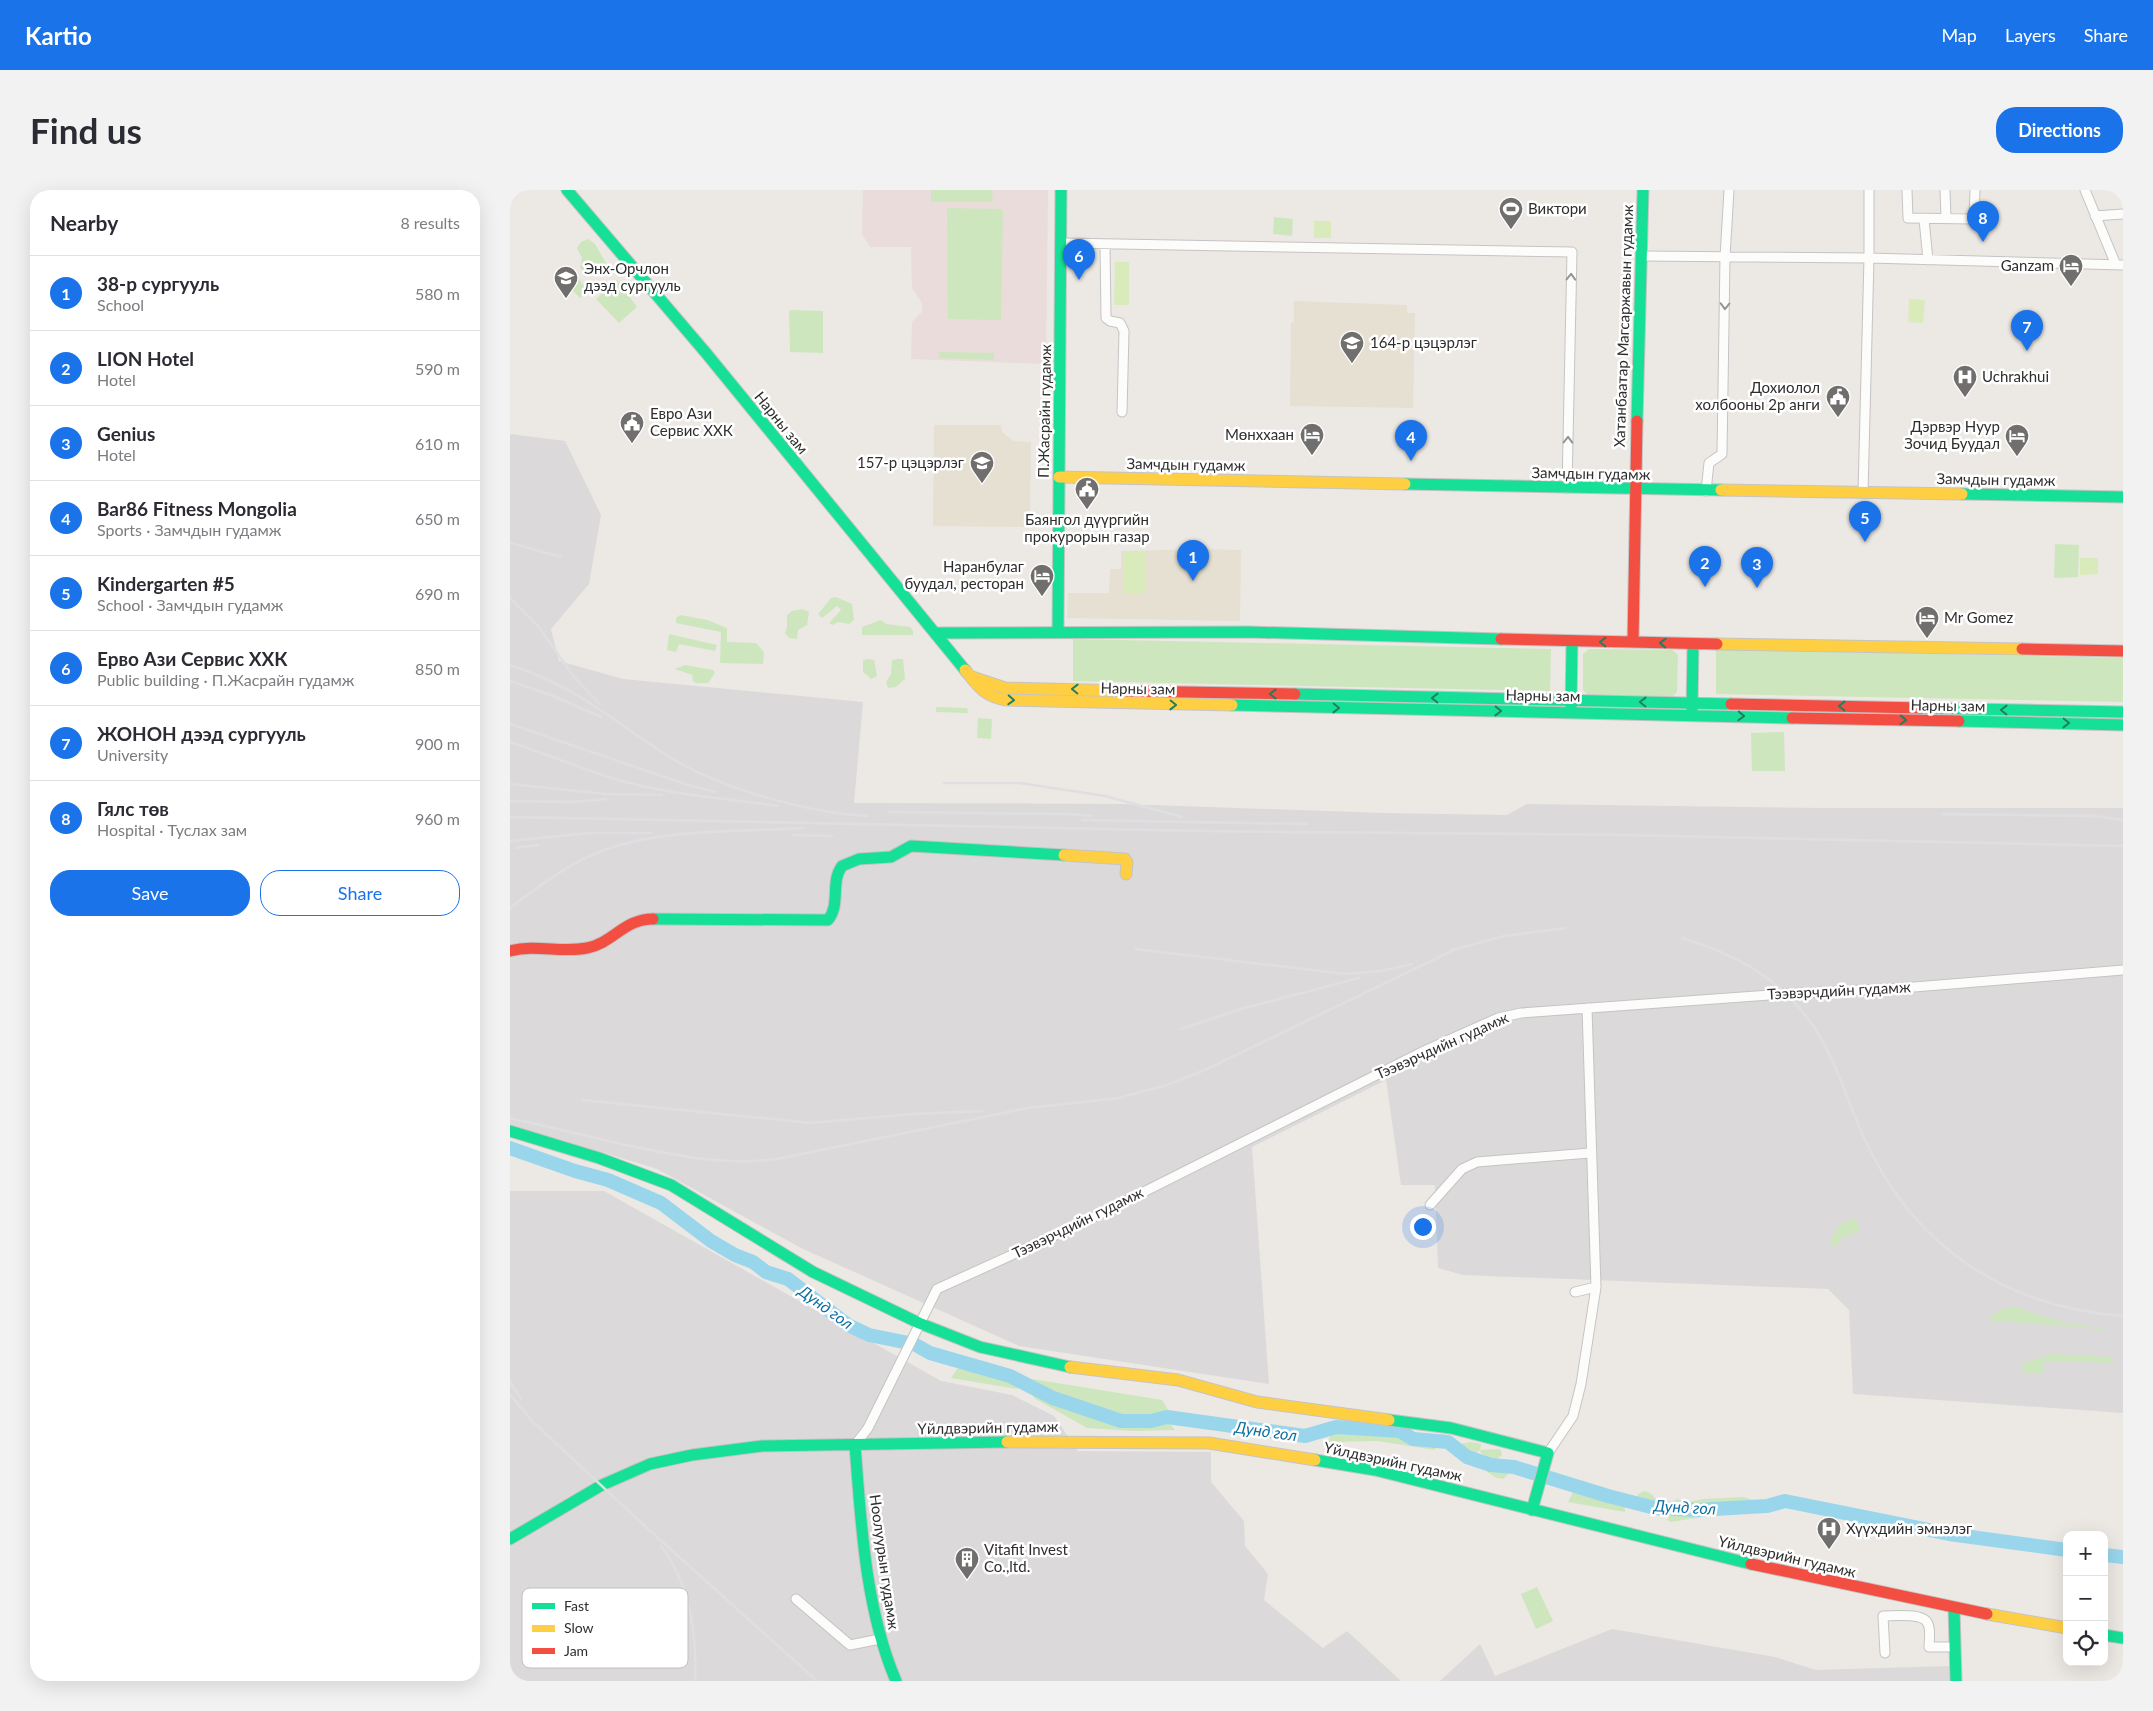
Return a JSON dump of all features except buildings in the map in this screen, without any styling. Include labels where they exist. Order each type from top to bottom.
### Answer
[{"type":"street","name":"Нарны зам","points":[[567,190],[706,354],[983,692],[994,698],[1155,705],[1571,706],[2123,725]]},
{"type":"street","name":"П.Жасрайн гудамж","points":[[1058,632],[1061,190]]},
{"type":"street","name":"Хатанбаатар Магсаржавын гудамж","points":[[1633,642],[1643,190]]},
{"type":"street","points":[[1706,491],[1709,463],[1722,454],[1729,190]]},
{"type":"street","points":[[1864,493],[1869,190]]},
{"type":"street","points":[[1908,190],[1908,218],[1924,219],[1974,219],[1975,190]]},
{"type":"street","points":[[1946,190],[1946,218]]},
{"type":"street","points":[[1642,256],[1869,258],[2120,265],[2085,190]]},
{"type":"street","points":[[2096,216],[2123,214]]},
{"type":"street","points":[[1924,219],[1928,260]]},
{"type":"street","points":[[1062,243],[1572,252],[1567,488]]},
{"type":"street","points":[[1105,244],[1106,318],[1120,323],[1124,331],[1122,412]]},
{"type":"street","name":"Замчдын гудамж","points":[[1059,477],[1635,490],[2123,496]]},
{"type":"street","points":[[936,633],[1248,632],[1693,644],[2123,651]]},
{"type":"street","points":[[1571,706],[1572,641]]},
{"type":"street","points":[[1692,709],[1693,644]]},
{"type":"street","name":"Нарны зам","points":[[1692,709],[2123,712]]},
{"type":"street","points":[[510,951],[524,948],[584,949],[606,940],[627,923],[640,919],[828,920],[832,914],[836,878],[841,866],[850,861],[894,856],[900,850],[911,846],[1125,859],[1127,862],[1126,874]]},
{"type":"street","name":"Тээвэрчдийн гудамж","points":[[855,1445],[865,1432],[937,1289],[1080,1224],[1426,1050],[1504,1016],[1587,1008],[1902,988],[2123,970]]},
{"type":"street","points":[[1533,1505],[1546,1457],[1573,1416],[1581,1384],[1596,1287],[1590,1153],[1587,1008]]},
{"type":"street","points":[[510,1131],[598,1158],[671,1185],[813,1272],[918,1326],[980,1348],[1085,1370],[1178,1380],[1257,1402],[1451,1428],[1546,1457]]},
{"type":"street","points":[[1430,1205],[1462,1169],[1477,1162],[1590,1153]]},
{"type":"street","points":[[1575,1292],[1596,1287]]},
{"type":"street","name":"Yйлдвэрийн гудамж","points":[[510,1539],[602,1485],[650,1464],[692,1455],[762,1446],[1074,1442],[1209,1444],[1375,1470],[1533,1505],[1780,1572],[1954,1608],[2063,1627]]},
{"type":"street","name":"Ноолуурын гудамж","points":[[855,1445],[859,1508],[871,1598],[880,1639],[896,1681]]},
{"type":"street","points":[[796,1599],[850,1645],[880,1639]]},
{"type":"street","points":[[1954,1608],[1956,1681]]},
{"type":"street","points":[[1885,1653],[1883,1616],[1915,1616],[1925,1618],[1928,1624],[1929,1647],[1955,1647]]},
{"type":"street","points":[[2108,1635],[2123,1638]]},
{"type":"shaded area","points":[[863,190],[1048,190],[1046,364],[911,359],[912,322],[922,312],[922,303],[912,288],[911,247],[870,247],[862,234]]},
{"type":"shaded area","name":"164-р цэцэрлэг","points":[[1294,301],[1407,305],[1407,313],[1415,313],[1413,408],[1290,406],[1291,323],[1294,322]]},
{"type":"shaded area","name":"157-р цэцэрлэг","points":[[934,425],[1001,425],[1002,432],[1013,441],[1031,442],[1030,527],[933,526]]},
{"type":"shaded area","points":[[510,434],[565,441],[601,515],[589,584],[551,629],[559,661],[623,679],[863,702],[854,803],[1121,804],[1384,813],[1507,815],[1527,804],[1820,808],[2123,808],[2123,1413],[1853,1394],[1849,1310],[1828,1289],[1463,1275],[1438,1268],[1435,1185],[1401,1185],[1386,1080],[1252,1147],[1269,1384],[1019,1346],[801,1248],[657,1169],[510,1124]]},
{"type":"shaded area","points":[[1241,550],[1240,621],[1067,618],[1068,593],[1109,593],[1110,569],[1121,569],[1121,551]]},
{"type":"shaded area","points":[[510,1191],[604,1191],[941,1381],[1012,1395],[1054,1416],[1078,1451],[1211,1452],[1211,1482],[1244,1521],[1245,1546],[1268,1574],[1264,1600],[1323,1648],[1347,1631],[1401,1681],[510,1681]]},
{"type":"shaded area","points":[[1612,1629],[1775,1657],[1816,1670],[1950,1666],[1950,1681],[1440,1681],[1480,1644],[1495,1676]]},
{"type":"green space","points":[[931,190],[992,190],[993,202],[931,202]]},
{"type":"green space","points":[[947,208],[1003,209],[1001,320],[948,319]]},
{"type":"green space","points":[[1274,217],[1293,219],[1292,236],[1273,234]]},
{"type":"green space","points":[[1314,221],[1331,221],[1331,238],[1314,238]]},
{"type":"green space","points":[[588,239],[595,244],[611,272],[606,275],[596,263],[585,272],[580,268],[582,258],[577,248],[581,242]]},
{"type":"green space","points":[[1115,262],[1129,262],[1129,305],[1114,305]]},
{"type":"green space","points":[[577,276],[588,292],[580,298],[570,288],[571,281]]},
{"type":"green space","points":[[617,280],[637,307],[619,323],[596,299]]},
{"type":"green space","points":[[1909,299],[1925,300],[1923,323],[1908,322]]},
{"type":"green space","points":[[789,311],[823,311],[823,353],[790,352]]},
{"type":"green space","points":[[939,352],[994,353],[994,360],[939,358]]},
{"type":"green space","points":[[2055,544],[2079,545],[2078,577],[2054,578]]},
{"type":"green space","points":[[1124,551],[1146,551],[1146,593],[1124,593]]},
{"type":"green space","points":[[2080,558],[2098,558],[2098,574],[2080,575]]},
{"type":"green space","points":[[836,597],[852,604],[854,620],[849,624],[838,622],[833,625],[829,623],[841,610],[837,606],[822,618],[818,614],[831,598]]},
{"type":"green space","points":[[802,609],[809,612],[807,625],[798,630],[797,639],[789,638],[785,633],[787,615],[792,611]]},
{"type":"green space","points":[[680,615],[707,620],[727,628],[727,642],[756,643],[764,652],[763,664],[720,663],[721,632],[676,623],[676,618]]},
{"type":"green space","points":[[881,620],[886,624],[910,627],[913,635],[862,635],[862,627]]},
{"type":"green space","points":[[669,634],[717,645],[715,651],[679,644],[676,652],[667,650]]},
{"type":"green space","points":[[1073,639],[1551,649],[1550,691],[1073,681]]},
{"type":"green space","points":[[1589,649],[1673,650],[1678,655],[1677,692],[1672,697],[1588,695],[1583,690],[1583,654]]},
{"type":"green space","points":[[1716,649],[2123,658],[2123,702],[1716,694]]},
{"type":"green space","points":[[903,659],[905,679],[896,687],[888,688],[886,682],[891,674],[892,660]]},
{"type":"green space","points":[[863,660],[874,660],[877,676],[871,679],[863,672]]},
{"type":"green space","points":[[685,665],[713,670],[715,673],[708,683],[696,683],[693,681],[692,675],[675,669]]},
{"type":"green space","points":[[936,707],[967,708],[968,713],[936,712]]},
{"type":"green space","points":[[978,718],[992,719],[991,739],[977,738]]},
{"type":"green space","points":[[1784,732],[1785,771],[1752,771],[1751,733]]},
{"type":"green space","points":[[1856,1218],[1860,1232],[1842,1237],[1837,1246],[1830,1245],[1838,1227],[1846,1221]]},
{"type":"green space","points":[[2009,1307],[2019,1308],[2064,1323],[2123,1331],[1988,1320],[1998,1311]]},
{"type":"green space","points":[[2053,1354],[2112,1357],[2113,1363],[2044,1361],[2044,1374],[2024,1373],[2022,1364]]},
{"type":"green space","points":[[958,1368],[990,1374],[1018,1383],[1017,1389],[951,1378]]},
{"type":"green space","points":[[1032,1379],[1162,1400],[1170,1413],[1136,1418],[1110,1414],[1068,1399]]},
{"type":"green space","points":[[1031,1391],[1069,1408],[1110,1421],[1145,1425],[1168,1421],[1175,1430],[1134,1431],[1087,1428],[1034,1398]]},
{"type":"green space","points":[[1330,1431],[1391,1433],[1436,1445],[1435,1450],[1377,1441],[1329,1442]]},
{"type":"green space","points":[[1471,1442],[1481,1444],[1480,1450],[1476,1453],[1470,1453],[1460,1447],[1459,1444]]},
{"type":"green space","points":[[1499,1449],[1502,1455],[1496,1460],[1490,1459],[1481,1453],[1480,1450]]},
{"type":"green space","points":[[1508,1469],[1508,1474],[1503,1479],[1497,1478],[1486,1470]]},
{"type":"green space","points":[[1644,1491],[1650,1493],[1658,1501],[1658,1504],[1639,1500],[1637,1498],[1638,1494]]},
{"type":"green space","points":[[1573,1492],[1612,1498],[1624,1502],[1625,1512],[1568,1502]]},
{"type":"green space","points":[[1744,1497],[1755,1501],[1753,1504],[1709,1507],[1668,1506],[1677,1499],[1689,1502],[1703,1499]]},
{"type":"green space","points":[[1745,1510],[1671,1522],[1667,1520],[1669,1516],[1692,1513]]},
{"type":"green space","points":[[1537,1587],[1553,1621],[1536,1629],[1521,1594]]},
{"type":"waterway","name":"Дунд гол","points":[[510,1148],[575,1171],[608,1180],[661,1203],[711,1241],[735,1255],[753,1262],[766,1272],[788,1279],[848,1325],[869,1335],[914,1344],[930,1353],[1010,1376],[1053,1398],[1121,1421],[1151,1421],[1167,1417],[1305,1436],[1336,1427],[1400,1431],[1413,1439],[1448,1442],[1467,1457],[1491,1465],[1514,1467],[1608,1496],[1655,1508],[1696,1510],[1767,1506],[1785,1501],[1949,1534],[2063,1549]]},
{"type":"waterway","name":"Дунд гол","points":[[2108,1555],[2123,1557]]},
{"type":"railway","points":[[510,543],[561,557]]},
{"type":"railway","points":[[510,598],[538,626],[574,677],[600,704]]},
{"type":"railway","points":[[510,665],[574,693],[666,755],[720,782],[744,791],[795,805],[867,816]]},
{"type":"railway","points":[[510,681],[553,696],[601,717]]},
{"type":"railway","points":[[510,724],[691,786],[716,792]]},
{"type":"railway","points":[[510,742],[602,775],[655,789],[778,806]]},
{"type":"railway","points":[[944,783],[1020,783],[1105,796],[1182,817]]},
{"type":"railway","points":[[510,784],[606,794],[662,795]]},
{"type":"railway","points":[[510,801],[572,802],[606,799]]},
{"type":"railway","points":[[889,812],[1071,814],[1092,816]]},
{"type":"railway","points":[[1942,814],[2094,816],[2123,820]]},
{"type":"railway","points":[[510,817],[1204,831],[1625,835],[2123,846]]},
{"type":"railway","points":[[1082,820],[1307,824]]},
{"type":"railway","points":[[510,908],[543,883],[579,861],[604,850],[628,843],[678,834],[804,828]]},
{"type":"railway","points":[[510,841],[589,833],[652,833]]},
{"type":"railway","points":[[793,835],[832,836]]},
{"type":"railway","points":[[516,848],[538,845]]},
{"type":"railway","points":[[1452,950],[1504,936],[1565,928]]},
{"type":"railway","points":[[1682,938],[1717,950],[1750,966],[1779,987],[1805,1015],[1832,1060],[1865,1140],[1886,1178],[1910,1212],[1938,1241],[1969,1265],[2003,1285],[2040,1300],[2080,1310],[2123,1316]]},
{"type":"railway","points":[[510,1118],[665,1153],[723,1161],[743,1161],[782,1158],[1028,1108],[1119,1098],[1167,1085],[1205,1070],[1458,948]]},
{"type":"railway","points":[[1135,949],[1346,974],[1381,971],[1412,964]]},
{"type":"railway","points":[[1181,1029],[1241,1009],[1359,978]]},
{"type":"railway","points":[[582,1100],[811,1123],[912,1114],[983,1111]]},
{"type":"railway","points":[[510,1382],[521,1399]]},
{"type":"railway","points":[[510,1394],[532,1421],[647,1528],[817,1681]]},
{"type":"railway","points":[[661,1546],[671,1561],[683,1588]]},
{"type":"railway","points":[[688,1603],[695,1645],[695,1681]]},
{"type":"traffic: fast","points":[[567,190],[706,353],[965,670]]},
{"type":"traffic: fast","points":[[1058,632],[1061,190]]},
{"type":"traffic: fast","points":[[1637,421],[1643,190]]},
{"type":"traffic: fast","points":[[1405,484],[1721,490]]},
{"type":"traffic: fast","points":[[1962,494],[2123,497]]},
{"type":"traffic: fast","points":[[936,633],[1248,632],[1501,639]]},
{"type":"traffic: fast","points":[[1571,708],[1572,641]]},
{"type":"traffic: fast","points":[[1692,711],[1693,644]]},
{"type":"traffic: fast","points":[[1295,694],[1731,704]]},
{"type":"traffic: fast","points":[[1232,705],[1792,718]]},
{"type":"traffic: fast","points":[[1921,708],[2123,712]]},
{"type":"traffic: fast","points":[[1959,721],[2123,725]]},
{"type":"traffic: fast","points":[[653,919],[828,920],[834,907],[838,872],[842,866],[859,859],[891,857],[911,846],[1064,855]]},
{"type":"traffic: fast","points":[[510,1131],[599,1158],[671,1185],[813,1272],[919,1323],[980,1347],[1070,1367]]},
{"type":"traffic: fast","points":[[1389,1420],[1451,1428],[1548,1453],[1532,1510]]},
{"type":"traffic: fast","points":[[510,1539],[602,1485],[650,1464],[692,1455],[762,1446],[1007,1442]]},
{"type":"traffic: fast","points":[[855,1445],[862,1535],[871,1595],[877,1624],[896,1681]]},
{"type":"traffic: fast","points":[[1315,1460],[1375,1470],[1751,1564]]},
{"type":"traffic: fast","points":[[1954,1608],[1956,1681]]},
{"type":"traffic: fast","points":[[2108,1636],[2123,1638]]},
{"type":"traffic: slow","points":[[1059,477],[1405,484]]},
{"type":"traffic: slow","points":[[1721,490],[1962,494]]},
{"type":"traffic: slow","points":[[1717,644],[2022,649]]},
{"type":"traffic: slow","points":[[965,670],[978,686],[987,693],[1006,700],[1232,705]]},
{"type":"traffic: slow","points":[[972,677],[1005,688],[1126,691]]},
{"type":"traffic: slow","points":[[1064,855],[1125,859],[1127,862],[1126,874]]},
{"type":"traffic: slow","points":[[1070,1367],[1178,1380],[1257,1402],[1389,1420]]},
{"type":"traffic: slow","points":[[1007,1442],[1209,1443],[1315,1460]]},
{"type":"traffic: slow","points":[[1987,1614],[2063,1627]]},
{"type":"traffic: jam","points":[[1633,642],[1637,421]]},
{"type":"traffic: jam","points":[[1501,639],[1717,644]]},
{"type":"traffic: jam","points":[[2022,649],[2123,651]]},
{"type":"traffic: jam","points":[[1126,691],[1295,694]]},
{"type":"traffic: jam","points":[[1731,704],[1921,708]]},
{"type":"traffic: jam","points":[[1792,718],[1959,721]]},
{"type":"traffic: jam","points":[[510,951],[529,948],[568,950],[587,948],[604,941],[634,923],[653,919]]},
{"type":"traffic: jam","points":[[1751,1564],[1987,1614]]},
{"type":"place","name":"Виктори","points":[[1511,230]]},
{"type":"place","name":"Гялс төв","points":[[1983,242]]},
{"type":"place","name":"Ерво Ази Сервис ХХК","points":[[1079,280]]},
{"type":"place","name":"Ganzam","points":[[2071,287]]},
{"type":"place","name":"Энх-Орчлон дээд сургууль","points":[[566,299]]},
{"type":"place","name":"ЖОНОН дээд сургууль","points":[[2027,351]]},
{"type":"place","name":"164-р цэцэрлэг","points":[[1352,364]]},
{"type":"place","name":"Uchrakhui","points":[[1965,398]]},
{"type":"place","name":"Дохиолол холбооны 2р анги","points":[[1838,418]]},
{"type":"place","name":"Евро Ази Сервис ХХК","points":[[632,444]]},
{"type":"place","name":"Мөнххаан","points":[[1312,456]]},
{"type":"place","name":"Дэрвэр Нуур Зочид Буудал","points":[[2017,457]]},
{"type":"place","name":"Bar86 Fitness Mongolia","points":[[1411,461]]},
{"type":"place","name":"157-р цэцэрлэг","points":[[982,484]]},
{"type":"place","name":"Баянгол дүүргийн прокурорын газар","points":[[1087,510]]},
{"type":"place","name":"Kindergarten #5","points":[[1865,542]]},
{"type":"place","name":"38-р сургууль","points":[[1193,581]]},
{"type":"place","name":"LION Hotel","points":[[1705,587]]},
{"type":"place","name":"Genius","points":[[1757,588]]},
{"type":"place","name":"Наранбулаг буудал, ресторан","points":[[1042,597]]},
{"type":"place","name":"Mr Gomez","points":[[1927,639]]},
{"type":"place","name":"Хүүхдийн эмнэлэг","points":[[1829,1550]]},
{"type":"place","name":"Vitafit Invest Co.,ltd.","points":[[967,1580]]}]
